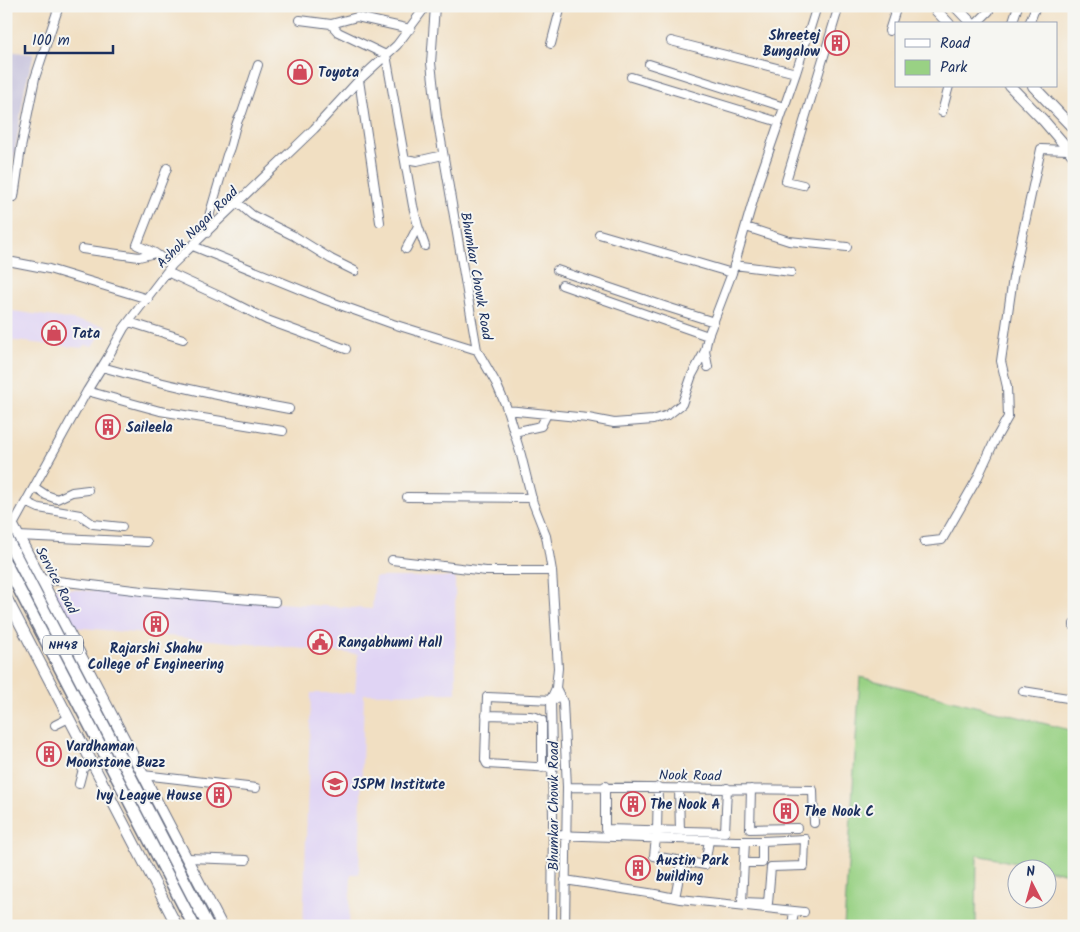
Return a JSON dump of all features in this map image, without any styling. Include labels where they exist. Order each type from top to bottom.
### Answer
[{"type":"highway","name":"NH48","points":[[10,534],[208,926]]},
{"type":"highway","name":"NH48","points":[[6,564],[194,926]]},
{"type":"main road","points":[[932,6],[947,22]]},
{"type":"main road","points":[[955,6],[972,22]]},
{"type":"main road","points":[[1012,88],[1044,121],[1071,153]]},
{"type":"main road","points":[[1034,88],[1072,124]]},
{"type":"main road","name":"Service Road","points":[[6,512],[10,534],[41,579],[222,926]]},
{"type":"main road","points":[[6,597],[177,926]]},
{"type":"street","points":[[14,197],[21,148],[35,78],[59,6]]},
{"type":"street","name":"Ashok Nagar Road","points":[[10,534],[34,487],[117,340],[170,269],[314,129],[359,80],[397,45],[426,6]]},
{"type":"street","name":"Bhumkar Chowk Road","points":[[435,6],[431,63],[437,117],[477,350],[496,383],[507,410],[532,498],[546,536],[552,570],[558,668],[556,688],[551,700],[553,768],[552,926]]},
{"type":"street","points":[[551,44],[561,6]]},
{"type":"street","points":[[507,410],[588,418],[614,423],[653,420],[668,415],[682,404],[692,375],[705,351],[708,336],[733,269],[759,180],[817,6]]},
{"type":"street","points":[[803,184],[786,181],[839,6]]},
{"type":"street","points":[[889,31],[897,6]]},
{"type":"street","points":[[976,22],[989,11],[990,6]]},
{"type":"street","points":[[1013,22],[1018,6]]},
{"type":"street","points":[[1030,22],[1036,6]]},
{"type":"street","points":[[300,20],[331,24],[357,18],[410,28]]},
{"type":"street","points":[[331,24],[338,32],[386,55],[418,226],[425,246]]},
{"type":"street","points":[[672,41],[796,73]]},
{"type":"street","points":[[649,64],[784,107]]},
{"type":"street","points":[[207,232],[210,213],[227,155],[258,65]]},
{"type":"street","points":[[631,77],[779,122]]},
{"type":"street","points":[[359,80],[380,222]]},
{"type":"street","points":[[942,112],[948,88]]},
{"type":"street","points":[[924,542],[942,540],[977,479],[1008,417],[1007,387],[1001,361],[1013,278],[1041,149],[1071,153]]},
{"type":"street","points":[[405,159],[417,160],[443,155]]},
{"type":"street","points":[[167,168],[137,245],[155,253],[170,269],[267,320],[346,349]]},
{"type":"street","points":[[238,203],[252,215],[294,236],[330,259],[355,271]]},
{"type":"street","points":[[406,249],[418,226]]},
{"type":"street","points":[[746,227],[789,241],[847,247]]},
{"type":"street","points":[[599,234],[733,269],[791,272]]},
{"type":"street","points":[[193,246],[326,300],[384,321],[477,350]]},
{"type":"street","points":[[82,249],[139,257],[155,253]]},
{"type":"street","points":[[13,262],[49,269],[148,298]]},
{"type":"street","points":[[558,270],[714,322]]},
{"type":"street","points":[[562,285],[708,336]]},
{"type":"street","points":[[129,322],[183,339]]},
{"type":"street","points":[[705,351],[708,367]]},
{"type":"street","points":[[102,368],[194,390],[289,409]]},
{"type":"street","points":[[87,391],[160,411],[282,431]]},
{"type":"street","points":[[514,432],[541,426],[547,414]]},
{"type":"street","points":[[34,487],[46,495],[57,499],[72,492],[88,490]]},
{"type":"street","points":[[408,497],[532,498]]},
{"type":"street","points":[[26,502],[39,508],[80,515],[93,524],[122,527]]},
{"type":"street","points":[[10,534],[147,542]]},
{"type":"street","points":[[392,560],[486,570],[552,570]]},
{"type":"street","points":[[41,579],[142,591],[275,602]]},
{"type":"street","name":"Bhumkar Chowk Road","points":[[556,688],[563,702],[567,787],[565,926]]},
{"type":"street","points":[[1023,691],[1074,699]]},
{"type":"street","points":[[553,768],[486,764],[487,697],[563,702]]},
{"type":"street","points":[[486,715],[530,716],[542,720],[542,768]]},
{"type":"street","points":[[55,725],[69,718]]},
{"type":"street","points":[[79,784],[83,769],[91,761]]},
{"type":"street","points":[[143,776],[256,788]]},
{"type":"street","points":[[605,786],[605,829],[709,840],[762,841],[805,838],[804,866],[771,867],[768,903],[742,902],[745,841]]},
{"type":"street","name":"Nook Road","points":[[567,787],[813,790],[814,823]]},
{"type":"street","points":[[658,787],[654,856],[705,865],[709,840]]},
{"type":"street","points":[[679,788],[680,832]]},
{"type":"street","points":[[553,835],[656,835],[680,832],[725,832],[727,788]]},
{"type":"street","points":[[751,789],[750,829],[797,828]]},
{"type":"street","points":[[744,863],[762,862],[762,841]]},
{"type":"street","points":[[187,858],[246,860]]},
{"type":"street","points":[[675,898],[682,861]]},
{"type":"street","points":[[565,880],[675,898],[804,912]]},
{"type":"street","points":[[792,926],[794,911]]},
{"type":"shaded area","points":[[6,51],[34,54],[25,87],[14,158],[6,157]]},
{"type":"shaded area","name":"Tata","points":[[6,310],[107,326],[93,346],[84,345],[82,348],[6,340]]},
{"type":"shaded area","name":"JSPM Institute","points":[[375,577],[455,577],[456,693],[364,694],[359,874],[351,874],[349,926],[303,926],[311,693],[355,693],[358,654],[72,627],[50,588],[372,609]]},
{"type":"green space","points":[[860,677],[1074,731],[1074,875],[1058,872],[1058,860],[1008,861],[977,855],[976,926],[844,926]]},
{"type":"place","name":"Shreetej Bungalow","points":[[837,43]]},
{"type":"place","name":"Toyota","points":[[300,72]]},
{"type":"place","name":"Tata","points":[[54,333]]},
{"type":"place","name":"Saileela","points":[[108,427]]},
{"type":"place","name":"Rajarshi Shahu College of Engineering","points":[[156,624]]},
{"type":"place","name":"Rangabhumi Hall","points":[[320,642]]},
{"type":"place","name":"Vardhaman Moonstone Buzz","points":[[49,754]]},
{"type":"place","name":"JSPM Institute","points":[[335,784]]},
{"type":"place","name":"Ivy League House","points":[[219,795]]},
{"type":"place","name":"The Nook A","points":[[633,804]]},
{"type":"place","name":"The Nook C","points":[[786,811]]},
{"type":"place","name":"Austin Park building","points":[[638,868]]}]
